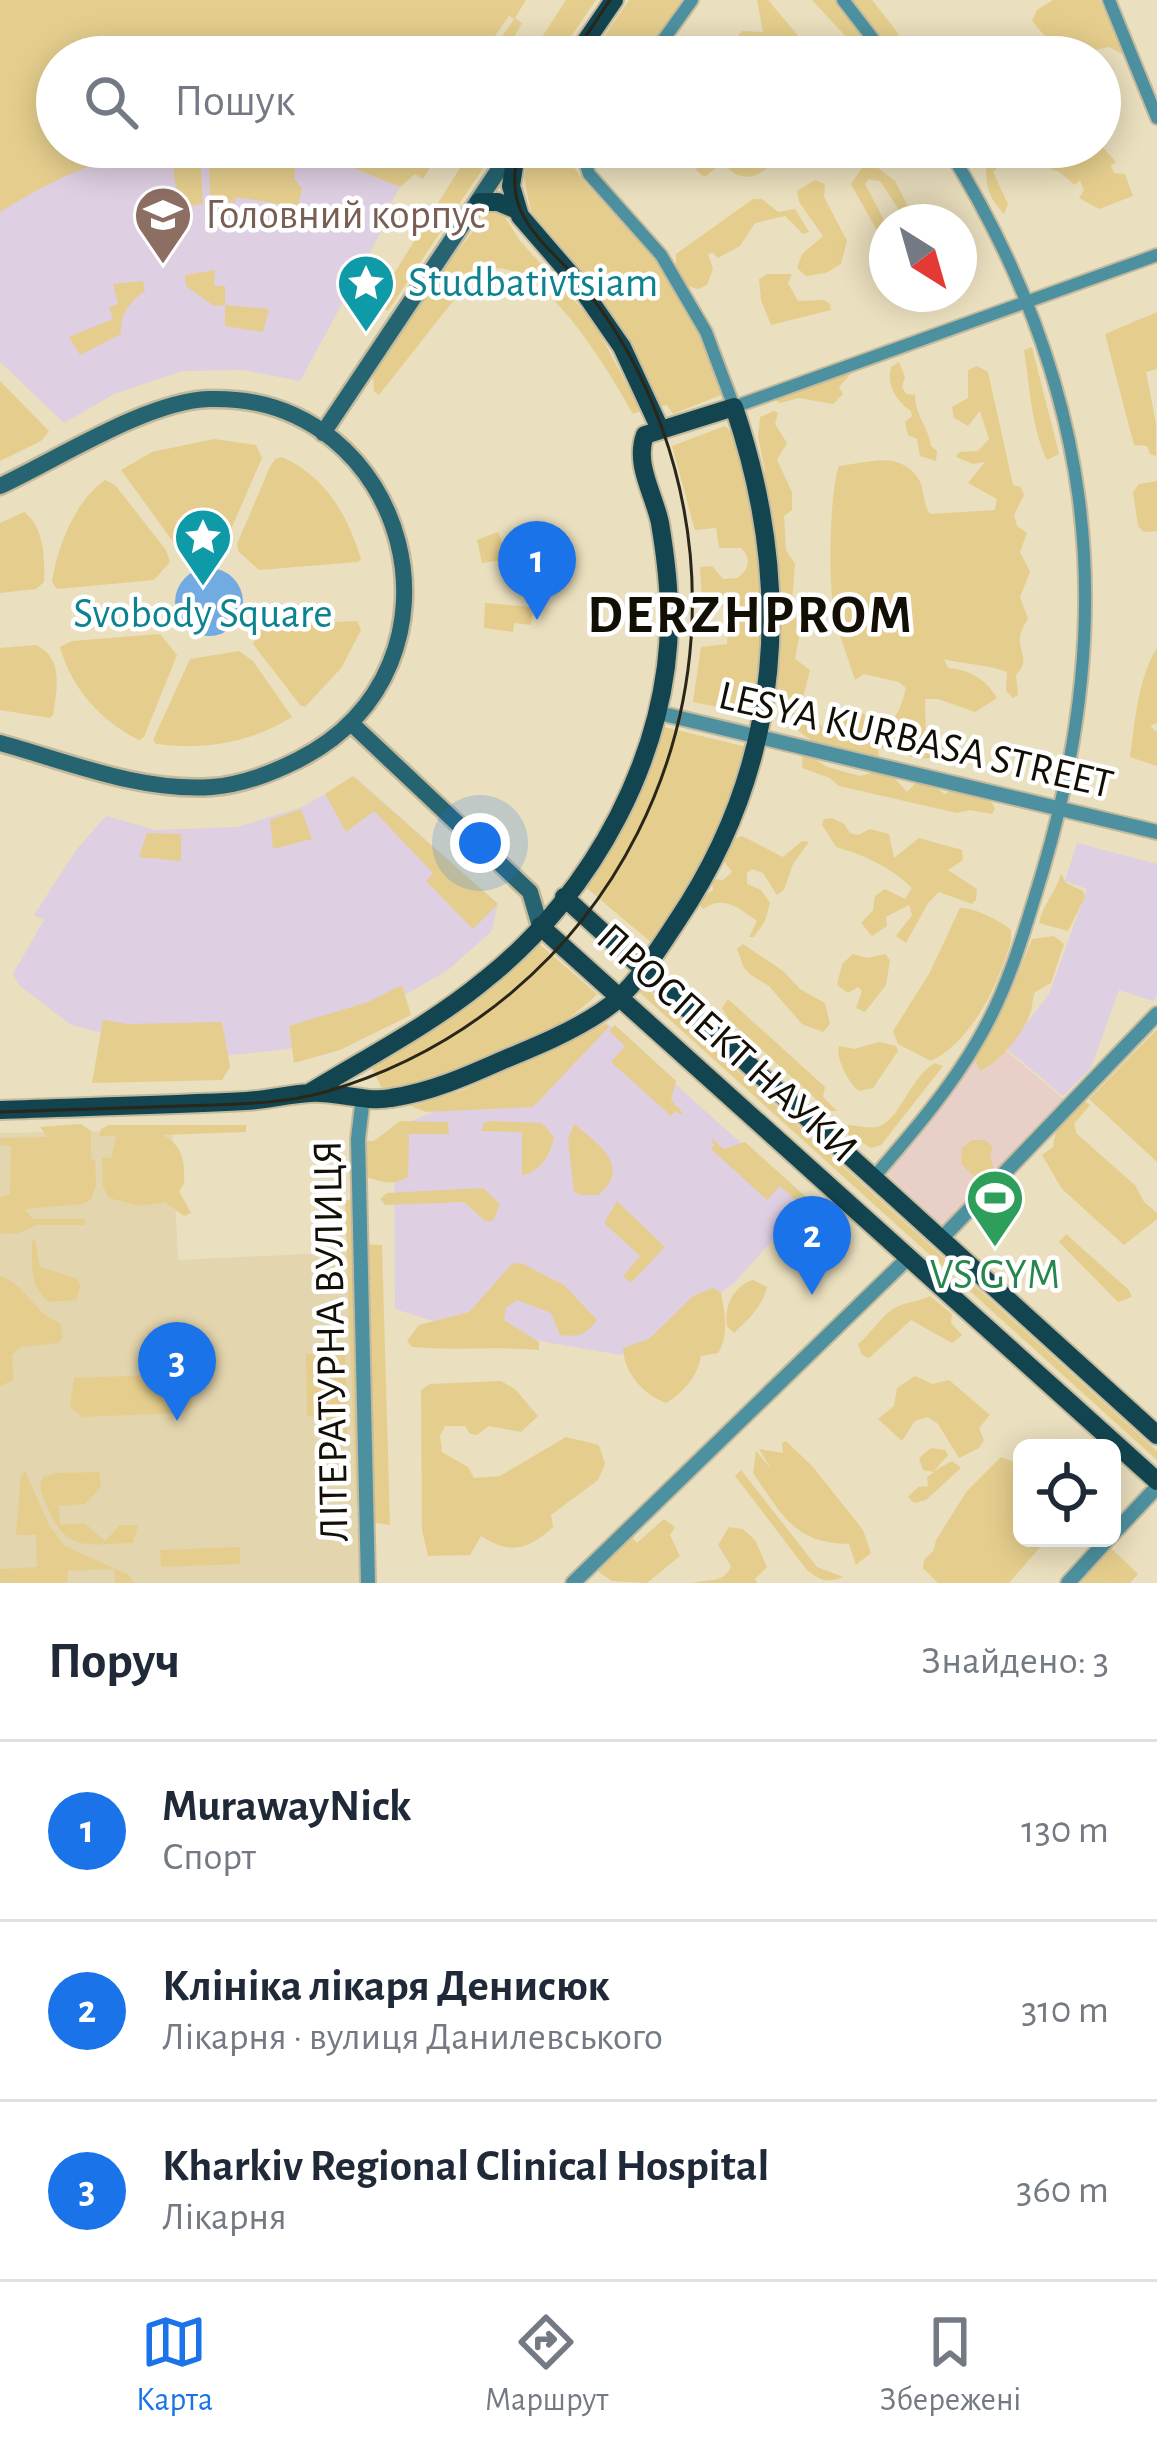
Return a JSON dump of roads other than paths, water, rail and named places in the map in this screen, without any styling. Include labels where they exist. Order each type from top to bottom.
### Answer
[{"type":"main road","points":[[589,36],[614,0]]},
{"type":"main road","points":[[322,433],[502,168]]},
{"type":"main road","points":[[309,1093],[447,1010],[490,977],[541,926],[622,806],[659,713],[670,616],[659,518],[641,458],[652,432],[614,334],[517,210],[513,168]]},
{"type":"main road","points":[[479,202],[498,202],[517,210]]},
{"type":"main road","points":[[0,485],[186,401],[258,405],[292,415],[347,455],[385,509],[401,550],[406,601],[400,639],[380,685],[352,724],[290,764],[218,787],[159,787],[0,743]]},
{"type":"main road","points":[[0,1109],[245,1101],[309,1093],[387,1099],[451,1083],[562,1035],[621,995],[698,890],[728,828],[760,735],[770,672],[767,534],[734,407],[652,432]]},
{"type":"main road","name":"ПРОСПЕКТ НАУКИ","points":[[352,724],[530,892],[541,926],[1157,1484]]},
{"type":"main road","name":"ПРОСПЕКТ НАУКИ","points":[[530,892],[564,897],[1157,1435]]},
{"type":"main road","points":[[356,1064],[363,1097]]},
{"type":"street","points":[[666,36],[692,0]]},
{"type":"street","points":[[843,0],[870,36]]},
{"type":"street","points":[[1109,0],[1157,118]]},
{"type":"street","points":[[587,168],[661,255],[706,332],[734,407],[1157,255]]},
{"type":"street","points":[[874,1177],[945,1090],[980,1038],[1011,972],[1061,808],[1083,667],[1082,512],[1072,441],[1028,301],[958,168]]},
{"type":"street","name":"LESYA KURBASA STREET","points":[[659,713],[1157,832]]},
{"type":"street","points":[[941,1238],[1157,1014]]},
{"type":"street","name":"ЛІТЕРАТУРНА ВУЛИЦЯ","points":[[363,1097],[358,1139],[368,1583]]},
{"type":"street","points":[[573,1583],[909,1257]]},
{"type":"street","points":[[1121,1524],[1157,1484]]},
{"type":"street","points":[[1068,1583],[1100,1547]]},
{"type":"water","points":[[209,568],[233,578],[243,602],[233,626],[209,636],[185,626],[175,602],[185,578]]},
{"type":"tram line","points":[[586,36],[610,0]]},
{"type":"tram line","points":[[0,1112],[290,1099],[325,1092],[425,1051],[512,992],[583,919],[638,833],[674,738],[691,637],[688,533],[662,428],[646,388],[603,313],[525,219],[516,194],[516,168]]},
{"type":"place","name":"Головний корпус","points":[[163,266]]},
{"type":"place","name":"Studbativtsiam","points":[[366,334]]},
{"type":"place","name":"Svobody Square","points":[[203,588]]},
{"type":"place","name":"MurawayNick","points":[[537,620]]},
{"type":"place","name":"VS GYM","points":[[995,1249]]},
{"type":"place","name":"Клініка лікаря Денисюк","points":[[812,1295]]},
{"type":"place","name":"Kharkiv Regional Clinical Hospital","points":[[177,1421]]},
{"type":"district","name":"DERZHPROM","points":[[751,616]]}]
